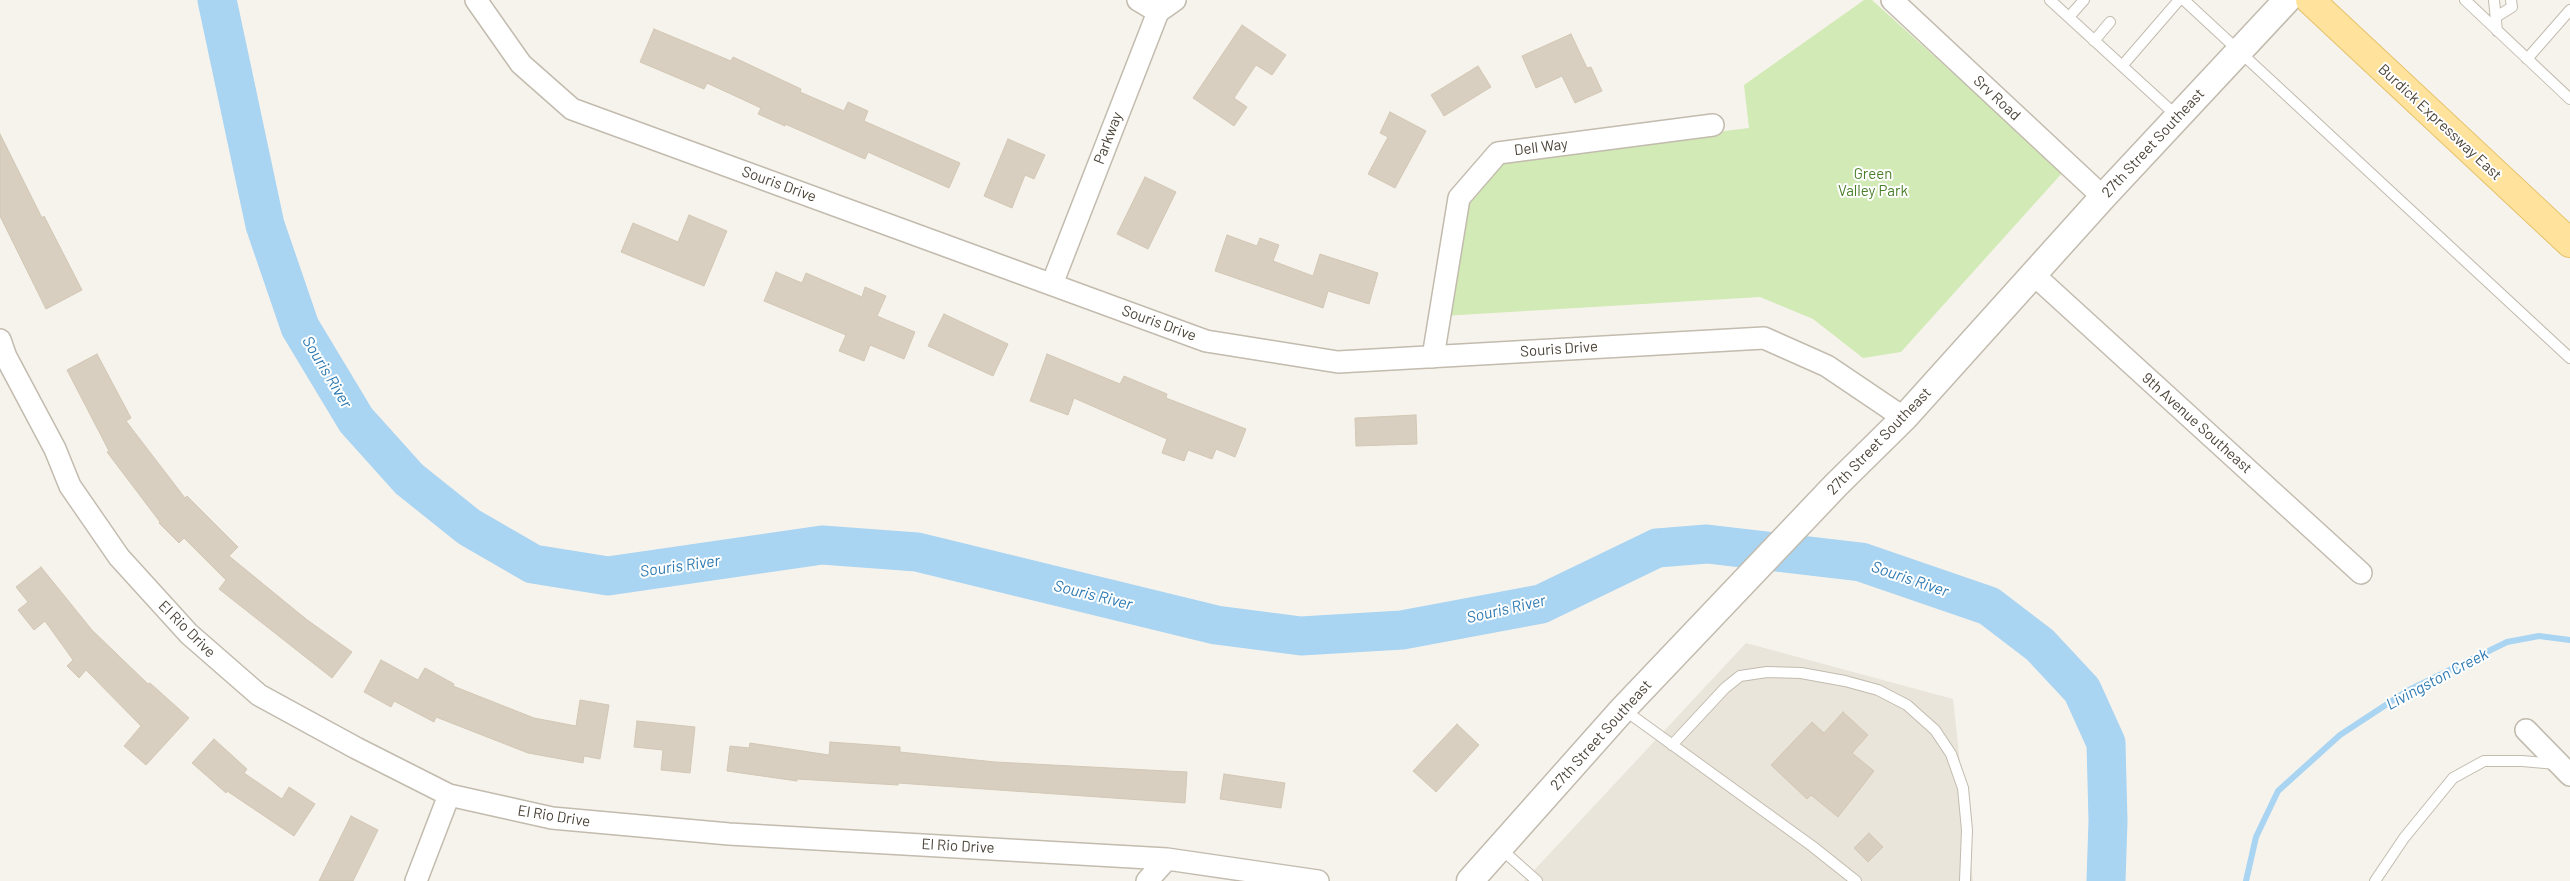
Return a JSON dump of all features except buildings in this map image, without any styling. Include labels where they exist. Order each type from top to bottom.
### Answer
[{"type":"main road","name":"Burdick Expressway East","points":[[2310,0],[2570,243]]},
{"type":"street","name":"Souris Drive","points":[[476,0],[521,64],[572,109],[1206,341],[1338,362],[1764,338],[1827,366],[1904,418]]},
{"type":"street","points":[[1138,0],[1158,12],[1175,0]]},
{"type":"street","name":"Srv Road","points":[[1892,0],[2103,197]]},
{"type":"street","name":"27th Street Southeast","points":[[1470,881],[1622,709],[1836,485],[1904,418],[2103,197],[2287,0]]},
{"type":"street","name":"Parkway","points":[[1052,284],[1158,12]]},
{"type":"street","name":"Dell Way","points":[[1433,357],[1459,198],[1498,153],[1713,125]]},
{"type":"street","name":"9th Avenue Southeast","points":[[2033,274],[2361,573]]},
{"type":"street","name":"El Rio Drive","points":[[0,340],[6,357],[55,449],[70,486],[119,557],[190,634],[259,695],[356,748],[449,795],[552,818],[728,834],[987,847],[1168,859],[1318,881]]},
{"type":"street","points":[[2526,730],[2565,770]]},
{"type":"street","points":[[416,881],[449,795]]},
{"type":"street","points":[[1148,881],[1168,859]]},
{"type":"lane","points":[[2050,0],[2178,117]]},
{"type":"lane","points":[[2069,18],[2084,0]]},
{"type":"lane","points":[[2122,66],[2179,0]]},
{"type":"lane","points":[[2184,0],[2570,358]]},
{"type":"lane","points":[[2465,0],[2570,99]]},
{"type":"lane","points":[[2494,0],[2497,30]]},
{"type":"lane","points":[[2496,17],[2512,7],[2511,0]]},
{"type":"lane","points":[[2527,59],[2570,10]]},
{"type":"lane","points":[[2094,41],[2110,22]]},
{"type":"lane","points":[[1672,745],[1725,688],[1740,676],[1767,672],[1802,673],[1878,690],[1907,705],[1935,730],[1951,754],[1963,788],[1967,830],[1965,881]]},
{"type":"lane","points":[[1622,709],[1812,846],[1856,881]]},
{"type":"lane","points":[[2375,881],[2404,838],[2453,778],[2484,762],[2522,761],[2565,770]]},
{"type":"lane","points":[[1500,848],[1537,881]]},
{"type":"shaded area","points":[[1746,643],[1953,699],[1973,881],[1524,881]]},
{"type":"green space","name":"Green Valley Park","points":[[1864,0],[1872,0],[2063,172],[1901,352],[1863,358],[1813,319],[1760,297],[1443,316],[1461,202],[1500,159],[1749,128],[1744,85]]},
{"type":"waterway","name":"Souris River","points":[[217,0],[265,225],[300,327],[356,420],[409,479],[469,527],[533,564],[608,576],[822,545],[917,552],[1216,625],[1301,636],[1402,630],[1541,604],[1657,548],[1707,544],[1861,562],[1989,606],[2040,645],[2082,690],[2106,743],[2108,821],[2106,881]]},
{"type":"waterway","name":"Livingston Creek","points":[[2246,881],[2256,837],[2278,791],[2340,735],[2407,691],[2507,642],[2539,636],[2570,640]]}]
